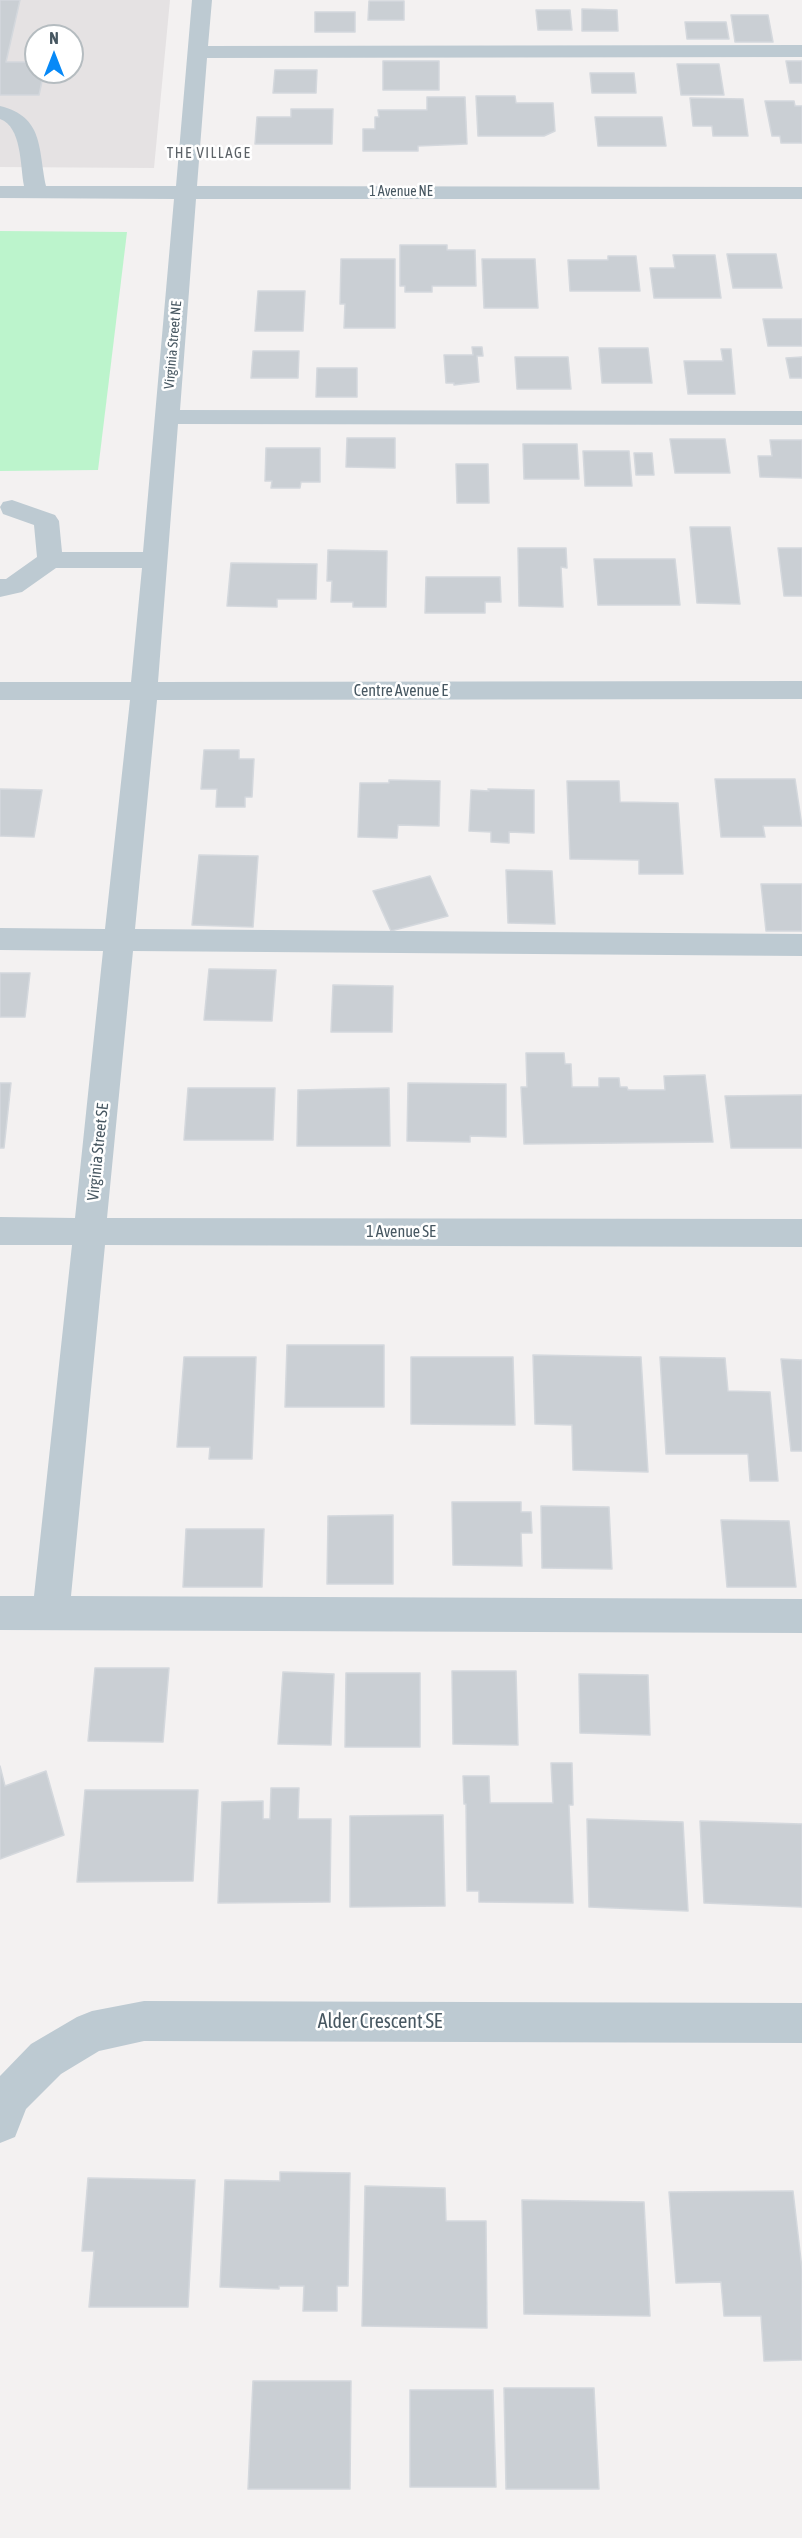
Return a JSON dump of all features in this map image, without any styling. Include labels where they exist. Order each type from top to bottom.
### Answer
[{"type":"street","name":"Virginia Street NE","points":[[144,691],[202,0]]},
{"type":"street","points":[[198,52],[802,51]]},
{"type":"street","points":[[0,112],[14,117],[24,127],[36,192]]},
{"type":"street","name":"1 Avenue NE","points":[[0,192],[802,193]]},
{"type":"street","points":[[167,417],[802,418]]},
{"type":"street","points":[[12,508],[46,521],[51,560]]},
{"type":"street","points":[[0,588],[13,586],[51,560],[155,560]]},
{"type":"street","name":"Centre Avenue E","points":[[0,691],[802,690]]},
{"type":"street","name":"Virginia Street SE","points":[[51,1613],[144,691]]},
{"type":"street","points":[[0,939],[802,945]]},
{"type":"street","name":"1 Avenue SE","points":[[0,1231],[802,1233]]},
{"type":"street","points":[[0,1612],[802,1616]]},
{"type":"street","name":"Alder Crescent SE","points":[[0,2122],[10,2095],[46,2059],[92,2032],[144,2021],[802,2024]]},
{"type":"shaded area","points":[[0,0],[170,0],[154,168],[0,167]]},
{"type":"green space","points":[[0,231],[127,232],[98,470],[0,471]]},
{"type":"building","points":[[0,0],[20,0],[6,62],[24,62],[24,84],[41,84],[39,95],[0,95]]},
{"type":"building","points":[[369,1],[404,1],[404,20],[368,20]]},
{"type":"building","points":[[582,9],[617,10],[618,31],[582,31]]},
{"type":"building","points":[[536,10],[570,10],[572,30],[538,30]]},
{"type":"building","points":[[315,12],[355,12],[355,32],[315,32]]},
{"type":"building","points":[[731,15],[768,15],[773,42],[735,42]]},
{"type":"building","points":[[685,22],[726,22],[729,39],[687,39]]},
{"type":"building","points":[[383,61],[439,61],[439,90],[383,90]]},
{"type":"building","points":[[786,61],[802,61],[802,83],[790,83]]},
{"type":"building","points":[[677,64],[719,64],[724,95],[681,95]]},
{"type":"building","points":[[275,70],[317,70],[316,93],[273,93]]},
{"type":"building","points":[[590,73],[634,73],[636,93],[592,93]]},
{"type":"building","points":[[476,96],[515,96],[516,103],[553,103],[555,131],[544,136],[478,136]]},
{"type":"building","points":[[427,97],[465,97],[467,144],[418,146],[418,151],[363,151],[363,129],[375,129],[375,117],[379,117],[378,110],[427,110]]},
{"type":"building","points":[[690,98],[743,99],[748,136],[713,136],[712,126],[693,126]]},
{"type":"building","points":[[765,101],[794,101],[795,106],[802,106],[802,143],[781,143],[780,136],[772,136]]},
{"type":"building","points":[[291,109],[333,109],[332,144],[255,144],[257,117],[291,117]]},
{"type":"building","points":[[595,117],[662,117],[666,146],[598,146]]},
{"type":"building","points":[[400,245],[447,245],[447,250],[475,250],[476,286],[432,286],[432,292],[405,292],[405,286],[400,286]]},
{"type":"building","points":[[727,254],[776,254],[782,288],[733,288]]},
{"type":"building","points":[[673,255],[715,255],[721,298],[654,298],[650,268],[675,268]]},
{"type":"building","points":[[608,256],[636,256],[640,291],[570,291],[568,260],[608,260]]},
{"type":"building","points":[[341,259],[395,259],[395,328],[344,328],[345,304],[340,304]]},
{"type":"building","points":[[482,259],[535,259],[538,308],[484,308]]},
{"type":"building","points":[[258,291],[305,291],[303,331],[255,331]]},
{"type":"building","points":[[763,319],[802,319],[802,346],[768,346]]},
{"type":"building","points":[[472,347],[482,347],[483,356],[477,356],[479,382],[454,385],[454,383],[446,383],[444,355],[473,355]]},
{"type":"building","points":[[599,348],[648,348],[652,383],[602,383]]},
{"type":"building","points":[[721,349],[731,349],[735,394],[688,394],[684,361],[723,361]]},
{"type":"building","points":[[253,351],[299,351],[298,378],[251,378]]},
{"type":"building","points":[[515,357],[568,357],[571,389],[517,389]]},
{"type":"building","points":[[802,357],[802,378],[790,378],[786,358]]},
{"type":"building","points":[[317,368],[357,368],[357,397],[316,397]]},
{"type":"building","points":[[347,438],[395,438],[395,468],[346,467]]},
{"type":"building","points":[[670,439],[725,439],[730,473],[675,473]]},
{"type":"building","points":[[770,440],[802,440],[802,478],[760,477],[758,456],[772,456]]},
{"type":"building","points":[[523,444],[577,444],[579,479],[524,479]]},
{"type":"building","points":[[266,448],[320,448],[320,482],[301,482],[300,488],[271,488],[272,481],[265,481]]},
{"type":"building","points":[[583,451],[629,451],[632,486],[585,486]]},
{"type":"building","points":[[634,453],[652,453],[654,475],[636,475]]},
{"type":"building","points":[[456,464],[488,464],[489,503],[457,503]]},
{"type":"building","points":[[690,527],[730,527],[740,604],[697,603]]},
{"type":"building","points":[[518,548],[566,548],[567,568],[561,567],[563,607],[519,606]]},
{"type":"building","points":[[778,548],[802,548],[802,596],[784,596]]},
{"type":"building","points":[[328,550],[387,551],[386,607],[353,607],[353,602],[331,602],[332,581],[327,581]]},
{"type":"building","points":[[594,559],[675,559],[680,605],[598,605]]},
{"type":"building","points":[[231,563],[317,564],[316,599],[277,599],[277,607],[227,606]]},
{"type":"building","points":[[426,577],[500,577],[501,602],[485,602],[485,613],[425,613]]},
{"type":"building","points":[[204,750],[239,750],[239,759],[254,759],[252,797],[245,797],[245,807],[216,807],[217,789],[201,789]]},
{"type":"building","points":[[715,779],[795,779],[802,826],[763,826],[765,837],[721,837]]},
{"type":"building","points":[[389,780],[440,781],[439,826],[398,825],[397,838],[358,837],[360,783],[389,783]]},
{"type":"building","points":[[567,781],[619,781],[620,802],[678,803],[683,874],[639,874],[639,860],[570,859]]},
{"type":"building","points":[[0,789],[42,790],[34,837],[0,836]]},
{"type":"building","points":[[488,789],[534,790],[534,833],[509,832],[509,843],[491,842],[491,832],[469,831],[471,790],[489,791]]},
{"type":"building","points":[[199,855],[258,856],[253,927],[192,925]]},
{"type":"building","points":[[506,870],[552,871],[555,924],[508,923]]},
{"type":"building","points":[[430,876],[448,916],[391,931],[373,891]]},
{"type":"building","points":[[761,884],[802,884],[802,931],[766,931]]},
{"type":"building","points":[[209,969],[276,970],[272,1021],[204,1020]]},
{"type":"building","points":[[0,973],[30,973],[25,1017],[0,1017]]},
{"type":"building","points":[[333,985],[393,986],[392,1032],[331,1032]]},
{"type":"building","points":[[526,1053],[564,1053],[565,1064],[571,1064],[572,1087],[599,1087],[599,1078],[619,1078],[620,1087],[627,1087],[628,1090],[665,1090],[664,1076],[705,1075],[713,1142],[524,1144],[521,1087],[527,1087]]},
{"type":"building","points":[[0,1083],[11,1083],[4,1148],[0,1148]]},
{"type":"building","points":[[408,1083],[506,1084],[506,1137],[470,1136],[470,1142],[407,1141]]},
{"type":"building","points":[[188,1088],[275,1088],[273,1140],[184,1140]]},
{"type":"building","points":[[389,1088],[390,1146],[297,1146],[298,1090]]},
{"type":"building","points":[[802,1095],[802,1148],[731,1148],[725,1096]]},
{"type":"building","points":[[287,1345],[384,1345],[384,1407],[285,1407]]},
{"type":"building","points":[[533,1355],[641,1357],[648,1472],[573,1470],[572,1425],[535,1424]]},
{"type":"building","points":[[184,1357],[256,1357],[252,1459],[209,1459],[210,1447],[177,1447]]},
{"type":"building","points":[[411,1357],[513,1357],[515,1425],[411,1424]]},
{"type":"building","points":[[660,1357],[725,1358],[728,1391],[770,1392],[778,1481],[750,1481],[748,1454],[666,1454]]},
{"type":"building","points":[[781,1359],[802,1360],[802,1451],[791,1451]]},
{"type":"building","points":[[452,1502],[521,1502],[521,1512],[531,1512],[532,1533],[521,1533],[522,1566],[453,1565]]},
{"type":"building","points":[[541,1506],[609,1507],[612,1569],[542,1568]]},
{"type":"building","points":[[393,1515],[393,1584],[327,1584],[328,1516]]},
{"type":"building","points":[[721,1520],[789,1521],[796,1587],[727,1587]]},
{"type":"building","points":[[186,1529],[264,1529],[262,1587],[183,1587]]},
{"type":"building","points":[[95,1668],[169,1668],[163,1742],[88,1741]]},
{"type":"building","points":[[452,1671],[516,1671],[518,1745],[453,1744]]},
{"type":"building","points":[[283,1672],[334,1674],[331,1745],[278,1744]]},
{"type":"building","points":[[346,1673],[420,1673],[420,1747],[345,1747]]},
{"type":"building","points":[[579,1674],[648,1675],[650,1735],[580,1733]]},
{"type":"building","points":[[551,1763],[572,1763],[573,1805],[569,1805],[573,1903],[479,1902],[479,1891],[467,1891],[466,1804],[464,1804],[463,1776],[489,1776],[490,1803],[553,1803]]},
{"type":"building","points":[[0,1766],[5,1786],[46,1771],[64,1835],[0,1859]]},
{"type":"building","points":[[271,1788],[299,1788],[298,1819],[331,1819],[330,1902],[218,1903],[222,1802],[263,1801],[263,1819],[270,1819]]},
{"type":"building","points":[[85,1790],[198,1790],[193,1881],[77,1882]]},
{"type":"building","points":[[443,1815],[445,1906],[350,1907],[350,1816]]},
{"type":"building","points":[[587,1819],[683,1822],[688,1911],[589,1907]]},
{"type":"building","points":[[700,1821],[802,1824],[802,1907],[704,1903]]},
{"type":"building","points":[[280,2172],[350,2173],[348,2286],[337,2286],[337,2311],[303,2311],[304,2286],[279,2286],[279,2289],[220,2287],[225,2180],[280,2181]]},
{"type":"building","points":[[88,2178],[195,2180],[188,2307],[89,2307],[94,2251],[82,2251]]},
{"type":"building","points":[[365,2186],[445,2188],[446,2221],[486,2221],[487,2328],[362,2326]]},
{"type":"building","points":[[793,2191],[802,2269],[802,2360],[764,2361],[761,2316],[724,2316],[721,2282],[676,2283],[669,2192]]},
{"type":"building","points":[[522,2200],[644,2202],[650,2316],[524,2314]]},
{"type":"building","points":[[253,2381],[351,2381],[350,2489],[248,2489]]},
{"type":"building","points":[[504,2388],[594,2388],[599,2489],[506,2489]]},
{"type":"building","points":[[410,2390],[493,2390],[496,2487],[410,2487]]},
{"type":"district","name":"THE VILLAGE","points":[[209,153]]}]
